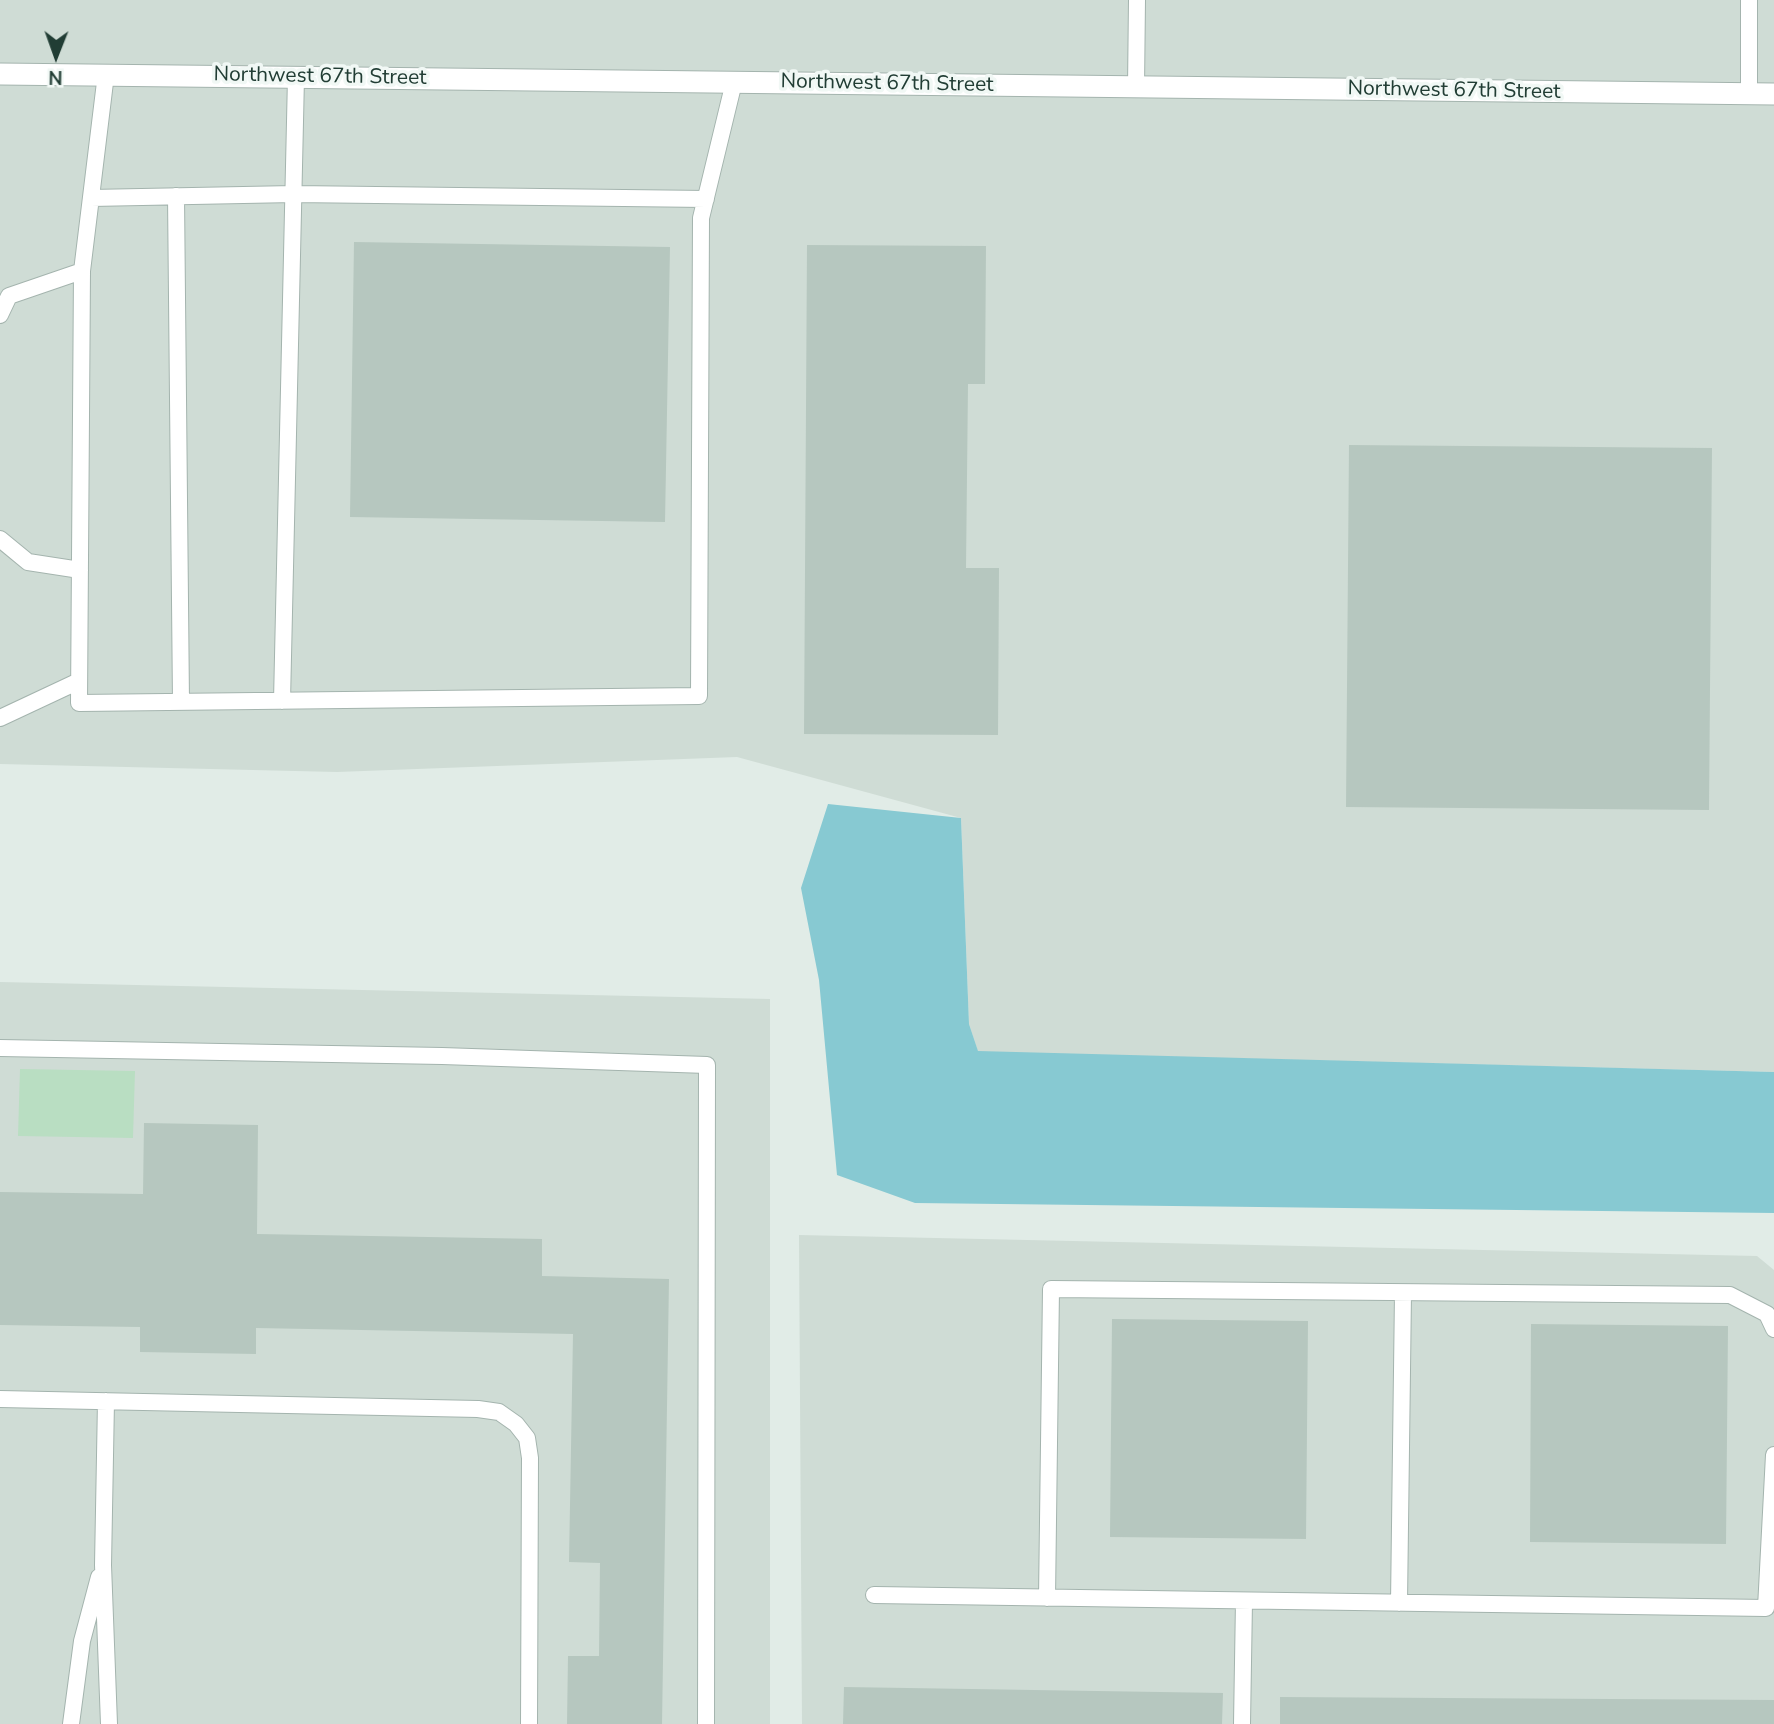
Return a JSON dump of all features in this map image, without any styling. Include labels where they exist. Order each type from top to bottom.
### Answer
[{"type":"street","name":"Northwest 67th Street","points":[[0,74],[1774,94]]},
{"type":"lane","points":[[1136,87],[1137,0]]},
{"type":"lane","points":[[1749,0],[1749,94]]},
{"type":"lane","points":[[106,75],[82,271],[79,703],[699,696],[701,218],[734,82]]},
{"type":"lane","points":[[282,701],[296,77]]},
{"type":"lane","points":[[91,198],[294,194],[706,199]]},
{"type":"lane","points":[[176,196],[181,702]]},
{"type":"lane","points":[[0,314],[9,296],[82,271]]},
{"type":"lane","points":[[0,540],[29,562],[80,570]]},
{"type":"lane","points":[[0,718],[79,681]]},
{"type":"lane","points":[[0,1048],[428,1056],[707,1065],[706,1724]]},
{"type":"lane","points":[[1047,1598],[1051,1289],[1730,1296],[1767,1314],[1774,1329]]},
{"type":"lane","points":[[1399,1603],[1404,1293]]},
{"type":"lane","points":[[0,1399],[478,1409],[499,1412],[516,1424],[527,1438],[530,1458],[529,1724]]},
{"type":"lane","points":[[106,1402],[103,1564],[109,1724]]},
{"type":"lane","points":[[874,1595],[1766,1608],[1774,1455]]},
{"type":"lane","points":[[71,1724],[82,1641],[103,1564]]},
{"type":"lane","points":[[1242,1724],[1244,1601]]},
{"type":"shaded area","points":[[0,0],[1774,0],[1774,1072],[978,1052],[969,1024],[961,818],[737,757],[337,772],[0,764]]},
{"type":"shaded area","points":[[0,982],[770,999],[770,1724],[0,1724]]},
{"type":"shaded area","points":[[799,1235],[1757,1256],[1774,1270],[1774,1724],[802,1724]]},
{"type":"green space","points":[[20,1069],[135,1071],[133,1138],[18,1136]]},
{"type":"water","points":[[828,804],[961,818],[969,1024],[978,1051],[1774,1072],[1774,1213],[915,1203],[837,1175],[819,980],[801,888]]},
{"type":"building","points":[[354,242],[670,247],[665,522],[350,517]]},
{"type":"building","points":[[807,245],[986,246],[985,384],[968,384],[966,568],[999,568],[998,735],[804,734]]},
{"type":"building","points":[[1349,445],[1712,448],[1709,810],[1346,807]]},
{"type":"building","points":[[144,1123],[258,1125],[257,1234],[542,1239],[542,1276],[669,1279],[662,1724],[567,1724],[568,1656],[599,1656],[600,1563],[569,1562],[573,1334],[256,1328],[256,1354],[140,1352],[140,1327],[0,1325],[0,1192],[143,1194]]},
{"type":"building","points":[[1112,1319],[1308,1321],[1306,1539],[1110,1537]]},
{"type":"building","points":[[1531,1324],[1728,1326],[1726,1544],[1530,1542]]},
{"type":"building","points":[[844,1687],[1223,1693],[1222,1724],[843,1724]]},
{"type":"building","points":[[1280,1697],[1774,1700],[1774,1724],[1280,1724]]}]
